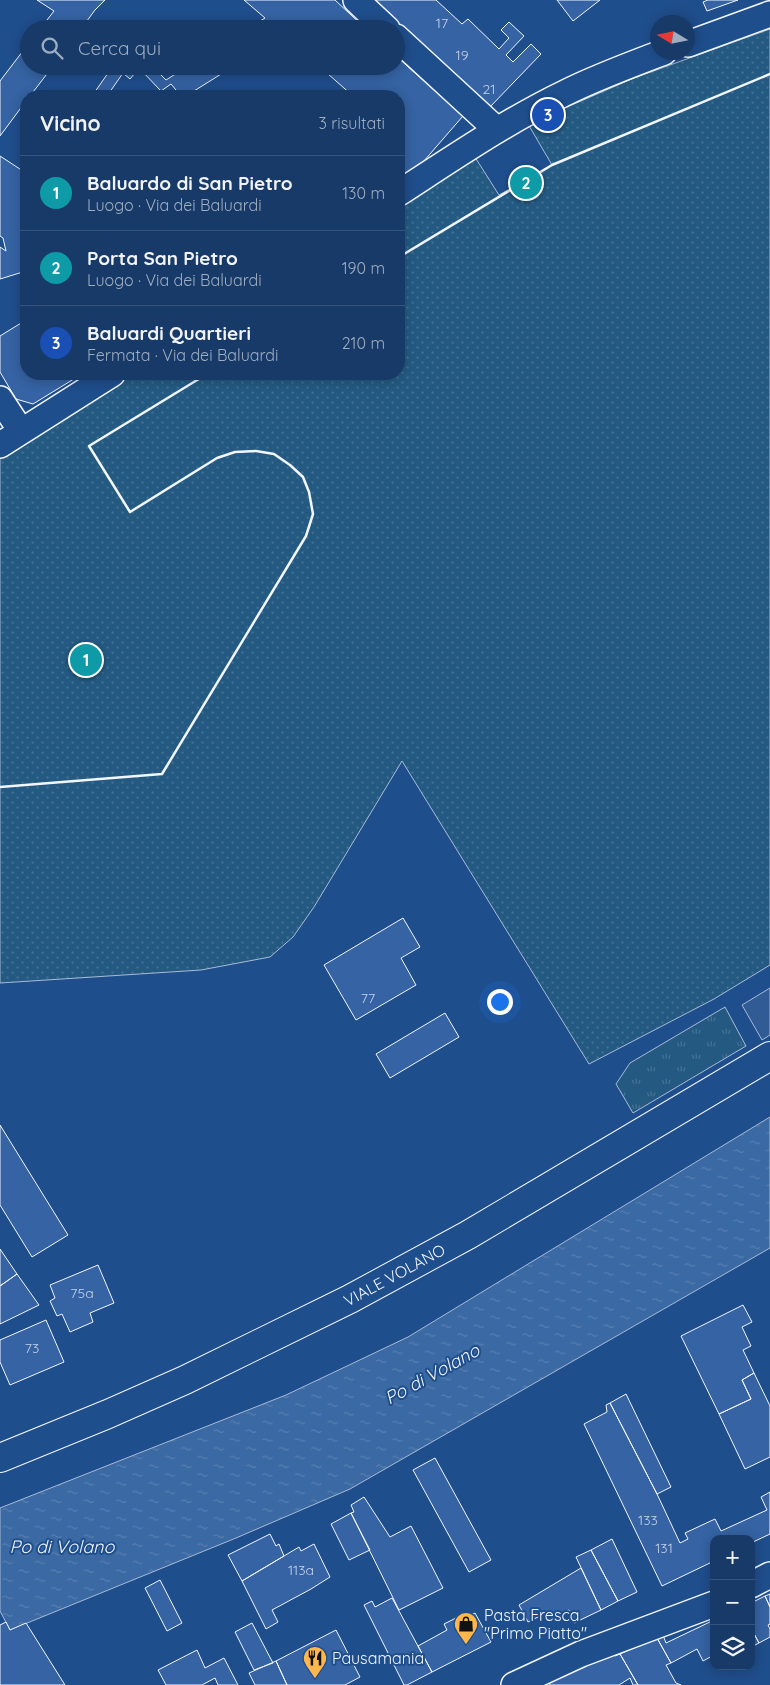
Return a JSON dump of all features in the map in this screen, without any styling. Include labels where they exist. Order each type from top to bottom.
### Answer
[{"type":"main road","name":"VIALE VOLANO","points":[[0,1458],[108,1414],[177,1383],[358,1295],[468,1235],[770,1056]]},
{"type":"street","points":[[356,0],[377,20]]},
{"type":"street","points":[[695,41],[770,14]]},
{"type":"street","points":[[405,45],[497,130]]},
{"type":"street","points":[[405,189],[497,130],[566,93],[650,57]]},
{"type":"street","points":[[0,444],[103,380]]},
{"type":"street","points":[[0,399],[21,432]]},
{"type":"street","points":[[755,1583],[770,1575]]},
{"type":"street","points":[[514,1685],[581,1654],[710,1606]]},
{"type":"green space","points":[[770,29],[770,965],[714,999],[589,1064],[402,761],[314,907],[293,937],[270,957],[201,970],[0,983],[0,451],[113,380],[405,380],[405,196],[473,154],[499,195],[552,165],[528,124],[634,78],[684,60],[695,60],[695,56]]},
{"type":"green space","points":[[725,1007],[746,1046],[633,1113],[616,1084],[630,1063]]},
{"type":"shaded area","points":[[770,988],[770,1035],[762,1040],[742,1005]]},
{"type":"water","name":"Po di Volano","points":[[770,1117],[770,1248],[350,1489],[236,1538],[10,1630],[0,1611],[0,1508],[286,1395],[408,1337]]},
{"type":"building","points":[[37,0],[105,0],[88,20],[47,20],[54,11]]},
{"type":"building","points":[[244,0],[335,0],[356,20],[262,20],[265,18]]},
{"type":"building","points":[[373,0],[436,0],[462,24],[468,19],[499,49],[509,38],[501,30],[509,22],[524,36],[506,55],[513,62],[531,44],[541,54],[489,108],[405,30],[405,20],[394,20]]},
{"type":"building","points":[[557,0],[600,0],[573,21]]},
{"type":"building","points":[[708,0],[738,0],[707,11],[703,2]]},
{"type":"building","points":[[20,55],[20,75],[46,75],[35,90],[20,90],[20,109],[0,136],[0,81]]},
{"type":"building","points":[[405,64],[463,116],[410,177],[405,180],[405,90],[346,90],[329,75],[405,75]]},
{"type":"building","points":[[107,75],[122,75],[111,90],[96,90]]},
{"type":"building","points":[[125,75],[133,75],[130,79]]},
{"type":"building","points":[[146,75],[161,75],[166,80],[174,75],[220,75],[196,90],[176,90],[171,84],[160,90]]},
{"type":"building","points":[[0,156],[20,169],[20,273],[0,279],[0,247],[6,251],[3,238],[0,236]]},
{"type":"building","points":[[20,324],[20,380],[72,380],[33,404],[16,399],[0,372],[0,336]]},
{"type":"building","points":[[403,918],[420,947],[401,958],[416,985],[356,1020],[324,965]]},
{"type":"building","points":[[445,1013],[459,1037],[390,1078],[376,1054]]},
{"type":"building","points":[[0,1125],[68,1235],[32,1257],[0,1205]]},
{"type":"building","points":[[0,1249],[17,1274],[0,1286]]},
{"type":"building","points":[[98,1265],[114,1303],[90,1313],[93,1322],[70,1332],[62,1314],[57,1316],[50,1301],[55,1298],[50,1285]]},
{"type":"building","points":[[17,1274],[39,1305],[0,1324],[0,1286]]},
{"type":"building","points":[[743,1305],[752,1322],[742,1327],[751,1346],[743,1350],[754,1373],[742,1380],[751,1399],[719,1414],[681,1336]]},
{"type":"building","points":[[46,1320],[64,1362],[10,1385],[0,1362],[0,1340]]},
{"type":"building","points":[[754,1373],[770,1406],[770,1457],[745,1469],[719,1414],[751,1399],[742,1380]]},
{"type":"building","points":[[626,1394],[671,1487],[657,1494],[610,1403]]},
{"type":"building","points":[[610,1403],[680,1543],[688,1539],[685,1533],[715,1519],[721,1531],[767,1510],[761,1497],[770,1492],[770,1534],[755,1541],[755,1535],[710,1535],[710,1563],[662,1586],[584,1424],[607,1412],[606,1405]]},
{"type":"building","points":[[435,1458],[491,1560],[469,1572],[413,1470]]},
{"type":"building","points":[[364,1497],[390,1537],[411,1526],[443,1588],[399,1610],[351,1513],[354,1512],[351,1505]]},
{"type":"building","points":[[351,1513],[370,1550],[349,1560],[331,1524]]},
{"type":"building","points":[[270,1534],[276,1546],[279,1544],[284,1556],[242,1581],[228,1555]]},
{"type":"building","points":[[612,1539],[637,1592],[618,1601],[591,1550]]},
{"type":"building","points":[[314,1544],[330,1577],[272,1610],[278,1622],[266,1629],[242,1581],[299,1547],[301,1551]]},
{"type":"building","points":[[591,1550],[618,1601],[601,1610],[576,1557]]},
{"type":"building","points":[[581,1568],[601,1610],[574,1623],[569,1610],[547,1620],[544,1614],[528,1622],[519,1605]]},
{"type":"building","points":[[160,1580],[182,1623],[167,1631],[145,1588]]},
{"type":"building","points":[[770,1594],[770,1607],[765,1596]]},
{"type":"building","points":[[765,1596],[770,1607],[770,1624],[768,1625],[770,1637],[759,1643],[755,1636],[755,1601]]},
{"type":"building","points":[[392,1598],[432,1672],[407,1685],[404,1685],[364,1605],[372,1601],[375,1607]]},
{"type":"building","points":[[475,1613],[491,1642],[432,1672],[418,1646],[447,1630],[444,1624],[458,1617],[460,1621]]},
{"type":"building","points":[[6,1622],[10,1630],[26,1623],[65,1685],[0,1685],[0,1625]]},
{"type":"building","points":[[710,1622],[710,1657],[703,1661],[697,1649],[671,1663],[657,1638],[663,1635],[666,1643]]},
{"type":"building","points":[[252,1623],[273,1663],[254,1670],[235,1632]]},
{"type":"building","points":[[336,1630],[360,1677],[345,1685],[287,1685],[276,1661]]},
{"type":"building","points":[[755,1636],[759,1643],[755,1645]]},
{"type":"building","points":[[657,1638],[671,1663],[666,1665],[676,1683],[681,1685],[638,1685],[620,1654]]},
{"type":"building","points":[[197,1650],[205,1668],[224,1658],[238,1685],[218,1685],[215,1678],[202,1685],[166,1685],[158,1670]]},
{"type":"building","points":[[612,1650],[615,1656],[620,1654],[638,1685],[633,1685],[630,1678],[619,1685],[550,1685],[547,1680]]},
{"type":"building","points":[[276,1661],[287,1685],[255,1685],[249,1673]]},
{"type":"wall","points":[[405,253],[552,165],[770,74]]},
{"type":"wall","points":[[0,787],[162,774],[306,536],[313,514],[309,492],[303,477],[274,454],[256,451],[235,452],[217,458],[130,512],[89,446],[197,380]]},
{"type":"place","name":"Baluardi Quartieri","points":[[548,115]]},
{"type":"place","name":"Porta San Pietro","points":[[526,183]]},
{"type":"place","name":"Baluardo di San Pietro","points":[[86,660]]},
{"type":"place","name":"Pasta Fresca \"Primo Piatto\"","points":[[466,1645]]},
{"type":"place","name":"Pausamania","points":[[315,1679]]}]
